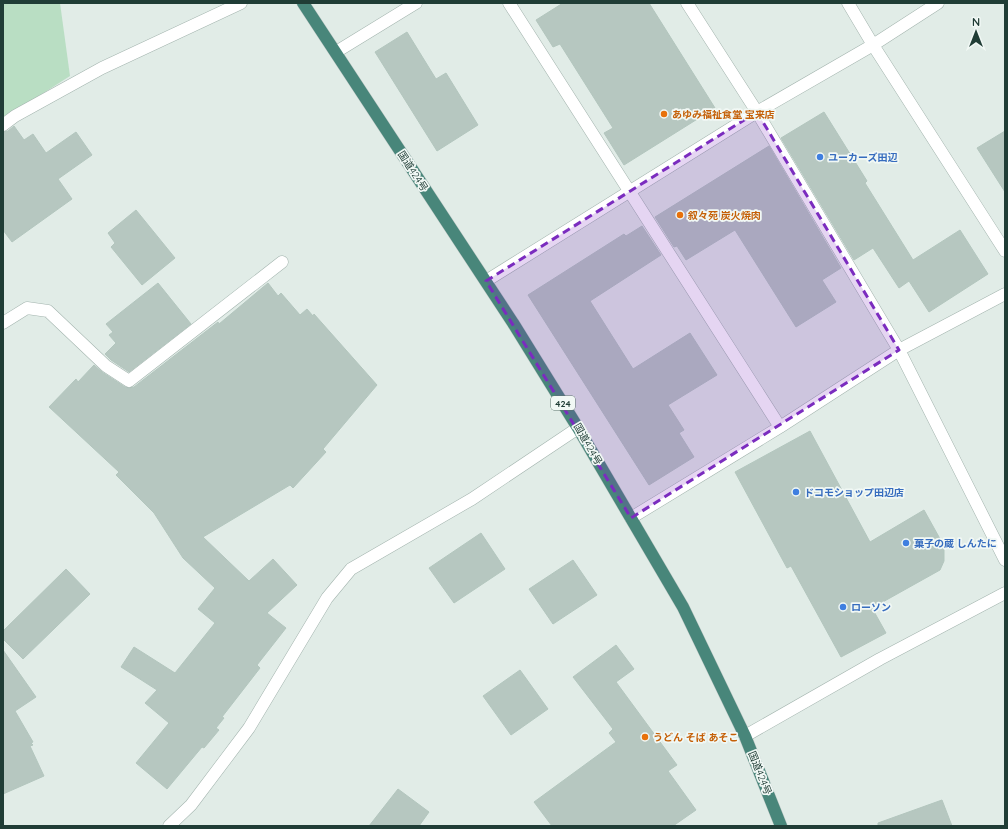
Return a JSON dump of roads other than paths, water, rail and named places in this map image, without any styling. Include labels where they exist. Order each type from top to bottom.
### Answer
[{"type":"highway","name":"国道424号","points":[[303,3],[486,281],[578,428],[683,607],[745,736],[781,826]]},
{"type":"street","points":[[3,125],[15,116],[102,68],[241,3]]},
{"type":"street","points":[[336,52],[416,3]]},
{"type":"street","points":[[509,3],[780,427]]},
{"type":"street","points":[[686,3],[757,112],[899,350],[1005,560]]},
{"type":"street","points":[[848,3],[873,45],[1005,251]]},
{"type":"street","points":[[486,281],[757,112],[873,45],[938,3]]},
{"type":"street","points":[[3,323],[27,308],[48,311],[106,366],[129,381],[282,262]]},
{"type":"street","points":[[631,518],[780,427],[899,350],[1005,294]]},
{"type":"street","points":[[169,826],[191,805],[249,728],[327,598],[351,569],[472,499],[578,428]]},
{"type":"street","points":[[745,736],[880,659],[1005,593]]},
{"type":"place","name":"あゆみ福祉食堂 宝来店","points":[[664,114]]},
{"type":"place","name":"ユーカーズ田辺","points":[[820,157]]},
{"type":"place","name":"叙々苑 炭火焼肉","points":[[680,215]]},
{"type":"place","name":"ドコモショップ田辺店","points":[[796,492]]},
{"type":"place","name":"菓子の蔵 しんたに","points":[[906,543]]},
{"type":"place","name":"ローソン","points":[[843,607]]},
{"type":"place","name":"うどん そば あそこ","points":[[645,737]]}]
